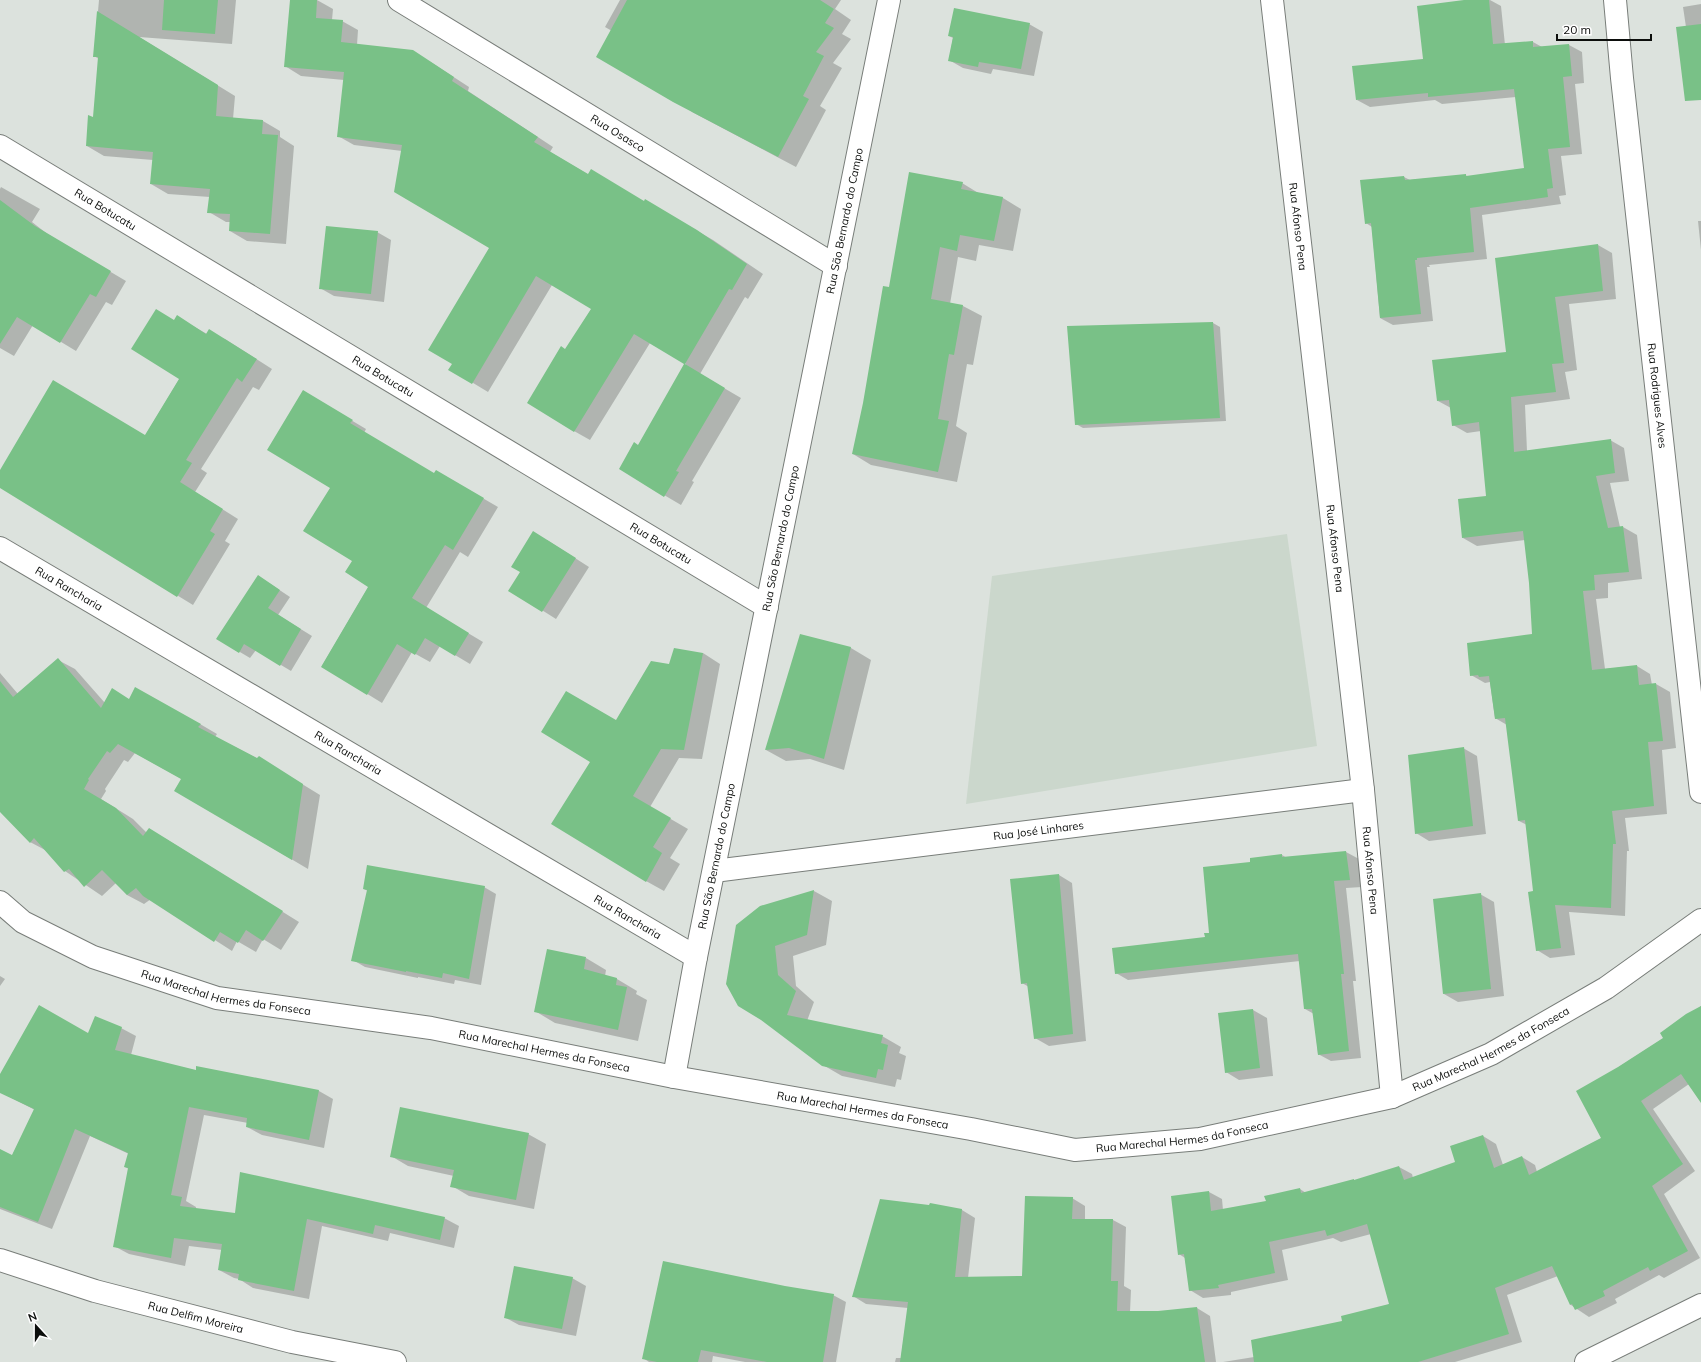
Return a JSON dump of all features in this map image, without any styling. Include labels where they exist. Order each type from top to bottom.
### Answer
[{"type":"street","name":"Rua Osasco","points":[[399,0],[836,266]]},
{"type":"street","name":"Rua São Bernardo do Campo","points":[[674,1077],[696,957],[889,0]]},
{"type":"street","name":"Rua Afonso Pena","points":[[1272,0],[1363,790],[1392,1097]]},
{"type":"street","name":"Rua Rodrigues Alves","points":[[1615,0],[1622,78],[1701,792]]},
{"type":"street","name":"Rua Botucatu","points":[[0,146],[767,607]]},
{"type":"street","name":"Rua Rancharia","points":[[0,548],[696,957]]},
{"type":"street","name":"Rua José Linhares","points":[[714,871],[1363,790]]},
{"type":"street","name":"Rua Marechal Hermes da Fonseca","points":[[0,902],[23,922],[93,956],[217,998],[431,1028],[674,1077],[970,1129],[1075,1150],[1200,1139],[1392,1097],[1491,1054],[1606,988],[1701,920]]},
{"type":"street","name":"Rua Delfim Moreira","points":[[0,1260],[95,1291],[292,1342],[395,1362]]},
{"type":"street","points":[[1586,1362],[1701,1305]]},
{"type":"shaded area","points":[[1287,534],[1317,746],[966,804],[992,576]]},
{"type":"building","points":[[164,0],[218,0],[215,34],[162,30]]},
{"type":"building","points":[[290,0],[317,0],[316,18],[343,20],[341,42],[413,50],[454,77],[452,81],[538,137],[534,142],[588,174],[591,169],[644,201],[645,199],[697,230],[747,264],[732,290],[729,289],[685,364],[725,388],[676,471],[679,472],[664,497],[619,469],[634,442],[638,445],[684,364],[634,334],[574,432],[527,403],[561,346],[565,349],[591,309],[536,276],[472,384],[448,370],[452,364],[428,350],[489,248],[394,192],[402,145],[337,137],[344,72],[284,67]]},
{"type":"building","points":[[627,0],[820,0],[834,9],[825,23],[834,28],[816,52],[824,56],[803,96],[809,99],[778,157],[673,102],[596,57]]},
{"type":"building","points":[[1464,0],[1489,0],[1493,44],[1533,41],[1533,47],[1569,44],[1572,76],[1563,77],[1570,147],[1548,149],[1553,188],[1547,189],[1548,197],[1470,208],[1474,252],[1417,258],[1417,260],[1415,260],[1421,314],[1380,318],[1371,223],[1365,224],[1360,180],[1404,176],[1405,180],[1466,174],[1466,176],[1524,168],[1514,89],[1428,97],[1428,93],[1356,100],[1352,66],[1423,59],[1417,6]]},
{"type":"building","points":[[954,8],[1030,23],[1021,69],[979,62],[978,67],[948,61],[953,37],[948,36]]},
{"type":"building","points":[[97,11],[218,85],[216,116],[263,120],[262,134],[278,135],[270,234],[229,231],[230,214],[207,213],[210,189],[150,184],[153,152],[86,146],[88,115],[93,117],[98,57],[93,57]]},
{"type":"building","points":[[1701,24],[1701,100],[1685,101],[1676,27]]},
{"type":"building","points":[[909,172],[963,182],[961,189],[1003,197],[994,241],[960,235],[957,251],[940,247],[931,299],[963,305],[954,355],[949,354],[938,419],[949,421],[938,472],[852,454],[863,403],[883,286],[889,287]]},
{"type":"building","points":[[0,200],[35,226],[111,271],[96,297],[90,294],[60,343],[17,317],[0,344]]},
{"type":"building","points":[[326,226],[378,231],[371,294],[319,289]]},
{"type":"building","points":[[1598,244],[1603,291],[1555,297],[1564,363],[1552,364],[1556,392],[1511,397],[1514,452],[1611,439],[1615,473],[1596,476],[1608,528],[1623,526],[1629,572],[1594,575],[1595,590],[1583,591],[1592,670],[1637,665],[1639,685],[1656,683],[1663,741],[1648,742],[1654,806],[1612,811],[1616,844],[1613,844],[1611,908],[1555,905],[1561,948],[1536,951],[1528,892],[1533,891],[1525,820],[1518,821],[1505,718],[1495,719],[1489,676],[1470,676],[1467,643],[1532,634],[1529,583],[1523,531],[1462,538],[1458,499],[1486,496],[1479,422],[1452,426],[1449,400],[1437,401],[1432,360],[1506,352],[1495,258]]},
{"type":"building","points":[[156,309],[174,320],[177,315],[206,334],[209,329],[257,359],[242,382],[237,378],[186,460],[192,463],[180,482],[223,509],[210,531],[215,534],[177,597],[0,488],[0,470],[53,380],[145,435],[179,379],[131,349]]},
{"type":"building","points":[[1213,322],[1220,418],[1075,425],[1067,326]]},
{"type":"building","points":[[303,390],[353,420],[350,423],[434,473],[436,470],[484,498],[453,550],[445,545],[412,598],[469,633],[455,656],[425,638],[415,655],[397,644],[367,695],[321,667],[368,587],[345,572],[352,561],[303,531],[330,488],[267,450]]},
{"type":"building","points":[[533,531],[576,558],[542,612],[508,591],[520,572],[511,567]]},
{"type":"building","points":[[258,575],[280,590],[268,608],[301,629],[280,666],[244,644],[239,653],[216,639]]},
{"type":"building","points":[[800,634],[851,647],[824,759],[789,748],[765,750]]},
{"type":"building","points":[[674,648],[703,653],[684,750],[661,749],[633,796],[671,818],[653,847],[662,853],[646,882],[551,824],[590,762],[541,732],[566,691],[616,720],[651,661],[669,664]]},
{"type":"building","points":[[58,658],[101,708],[112,688],[129,699],[135,687],[201,724],[198,727],[257,758],[259,756],[303,784],[292,860],[174,791],[181,779],[118,744],[110,753],[107,751],[88,779],[89,780],[84,789],[116,808],[143,836],[149,828],[283,911],[263,941],[246,930],[238,943],[220,932],[214,942],[143,896],[136,888],[127,895],[102,870],[84,887],[69,869],[64,872],[34,838],[30,843],[0,812],[0,681],[13,697]]},
{"type":"building","points":[[1464,747],[1473,826],[1415,834],[1408,755]]},
{"type":"building","points":[[1346,851],[1350,880],[1334,881],[1344,974],[1341,974],[1349,1051],[1318,1055],[1312,1009],[1304,1009],[1298,954],[1115,974],[1112,948],[1205,937],[1204,933],[1209,933],[1203,867],[1250,862],[1250,858],[1282,854],[1282,857]]},
{"type":"building","points":[[367,865],[485,886],[469,979],[443,973],[442,978],[351,961],[367,890],[363,889]]},
{"type":"building","points":[[1059,874],[1073,1034],[1034,1039],[1027,983],[1021,984],[1010,879]]},
{"type":"building","points":[[814,890],[807,935],[775,946],[778,975],[796,991],[787,1015],[883,1035],[881,1043],[888,1045],[883,1070],[878,1069],[876,1078],[822,1066],[761,1020],[738,1006],[726,984],[736,925],[760,906]]},
{"type":"building","points":[[1481,893],[1491,989],[1443,994],[1433,899]]},
{"type":"building","points":[[547,949],[586,957],[584,969],[617,978],[616,985],[627,987],[618,1030],[534,1012]]},
{"type":"building","points":[[39,1005],[88,1033],[95,1016],[122,1027],[115,1050],[196,1070],[196,1066],[319,1090],[309,1140],[246,1127],[247,1118],[189,1107],[171,1195],[182,1197],[180,1206],[235,1213],[240,1172],[445,1217],[440,1240],[375,1225],[373,1234],[307,1219],[294,1291],[238,1280],[239,1274],[218,1270],[222,1244],[174,1238],[171,1258],[113,1247],[128,1168],[124,1167],[128,1153],[75,1129],[38,1222],[0,1207],[0,1149],[12,1155],[34,1109],[0,1093],[0,1074]]},
{"type":"building","points":[[1701,1006],[1701,1103],[1681,1074],[1641,1101],[1683,1164],[1652,1186],[1688,1251],[1650,1271],[1648,1267],[1603,1291],[1605,1296],[1575,1310],[1572,1304],[1570,1305],[1552,1266],[1495,1288],[1509,1334],[1418,1362],[1254,1362],[1251,1340],[1342,1321],[1341,1316],[1389,1304],[1367,1224],[1327,1236],[1325,1230],[1269,1242],[1275,1273],[1218,1285],[1219,1288],[1189,1291],[1184,1254],[1178,1255],[1171,1196],[1209,1191],[1211,1211],[1266,1201],[1264,1196],[1300,1188],[1301,1193],[1354,1180],[1399,1166],[1404,1180],[1455,1162],[1450,1146],[1483,1135],[1494,1168],[1522,1156],[1529,1175],[1601,1138],[1576,1091],[1618,1067],[1663,1038],[1660,1033],[1686,1014]]},
{"type":"building","points":[[1253,1009],[1260,1068],[1225,1073],[1218,1013]]},
{"type":"building","points":[[400,1107],[529,1133],[516,1200],[450,1187],[454,1170],[390,1157]]},
{"type":"building","points":[[1025,1196],[1073,1197],[1072,1219],[1113,1219],[1111,1281],[1118,1281],[1117,1311],[1158,1311],[1197,1307],[1205,1362],[900,1362],[908,1302],[852,1297],[880,1199],[929,1205],[930,1203],[962,1209],[955,1277],[1022,1276]]},
{"type":"building","points":[[663,1261],[785,1286],[834,1294],[823,1362],[767,1362],[701,1350],[698,1362],[657,1362],[642,1359]]},
{"type":"building","points":[[514,1266],[573,1277],[562,1329],[504,1318]]}]
